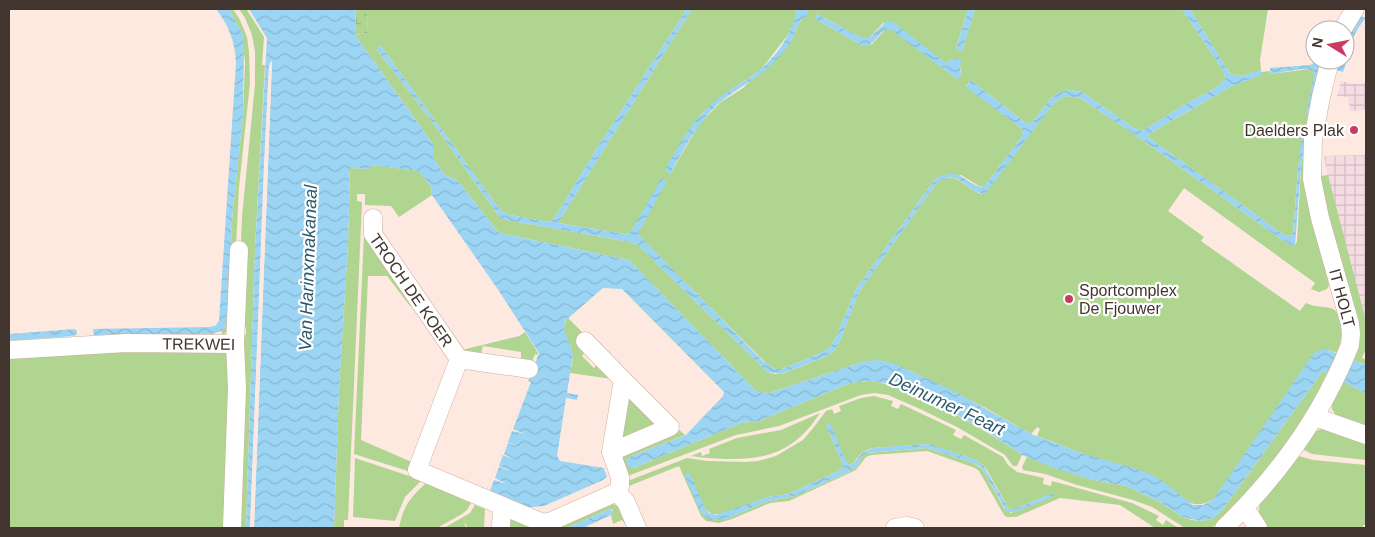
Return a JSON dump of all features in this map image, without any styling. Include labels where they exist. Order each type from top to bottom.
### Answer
[{"type":"street","points":[[1348,20],[1355,9]]},
{"type":"street","name":"IT HOLT","points":[[1224,528],[1245,508],[1277,472],[1315,417],[1348,351],[1351,339],[1350,324],[1320,218],[1312,179],[1313,139],[1328,70]]},
{"type":"street","name":"TROCH DE KOER","points":[[373,218],[373,234],[459,359],[529,369]]},
{"type":"street","points":[[235,344],[238,250]]},
{"type":"street","points":[[585,342],[670,427],[611,452]]},
{"type":"street","name":"TREKWEI","points":[[9,350],[135,343],[235,344],[237,388],[232,528]]},
{"type":"street","name":"TROCH DE KOER","points":[[459,359],[416,470],[538,522],[547,522],[617,492]]},
{"type":"street","points":[[623,380],[611,452],[620,477],[620,486],[617,492],[626,502],[637,528]]},
{"type":"street","points":[[1315,417],[1366,435]]},
{"type":"street","points":[[501,528],[502,506]]},
{"type":"street","points":[[1245,508],[1258,528]]},
{"type":"street","points":[[895,528],[907,526],[915,528]]},
{"type":"shaded area","points":[[1341,81],[1355,84],[1366,83],[1366,110],[1350,111],[1348,97],[1337,96]]},
{"type":"shaded area","points":[[1366,155],[1366,321],[1330,189],[1324,156]]},
{"type":"green space","points":[[229,9],[233,9],[247,37],[250,83],[239,187],[232,327],[223,335],[221,331],[226,326],[229,290],[232,220],[243,115],[245,63],[242,33]]},
{"type":"green space","points":[[239,9],[247,10],[264,37],[262,65],[265,65],[255,248],[246,528],[236,528],[239,335],[246,335],[246,327],[242,327],[240,264],[242,217],[255,84],[255,52],[252,35]]},
{"type":"green space","points":[[356,9],[368,9],[367,33],[355,35]]},
{"type":"green space","points":[[368,9],[687,9],[597,148],[557,214],[549,222],[510,215],[501,211],[380,45],[377,50],[428,116],[498,215],[506,220],[638,245],[767,372],[775,374],[782,374],[825,357],[835,350],[859,292],[935,185],[942,180],[954,178],[981,194],[1054,103],[1066,96],[1080,98],[1131,132],[1282,240],[1295,245],[1297,241],[1301,168],[1307,127],[1298,168],[1293,234],[1289,236],[1284,235],[1148,137],[1149,134],[1232,86],[1261,75],[1261,72],[1270,71],[1271,74],[1313,70],[1314,76],[1317,75],[1318,70],[1324,70],[1307,141],[1331,281],[1327,289],[1319,292],[1311,289],[1315,283],[1184,188],[1168,211],[1204,237],[1201,241],[1300,311],[1306,303],[1333,309],[1337,312],[1340,317],[1342,330],[1339,348],[1337,353],[1328,350],[1213,500],[1201,504],[1190,503],[1084,454],[1037,436],[1040,429],[1037,427],[1031,434],[984,407],[911,371],[865,361],[769,393],[757,392],[629,260],[499,233],[458,181],[445,175],[433,158],[433,144],[355,35],[367,33]]},
{"type":"green space","points":[[692,9],[797,9],[794,25],[790,32],[759,71],[729,91],[702,113],[671,160],[670,174],[700,123],[721,102],[743,88],[793,38],[799,23],[808,11],[804,9],[968,9],[956,48],[962,51],[975,9],[1182,9],[1225,76],[1225,80],[1217,87],[1142,131],[1134,128],[1082,92],[1071,90],[1060,92],[1051,98],[1032,123],[1027,124],[970,81],[966,86],[1022,129],[1023,135],[984,187],[961,175],[935,179],[856,289],[831,346],[823,352],[782,369],[775,369],[769,366],[641,238],[634,226],[630,233],[625,234],[558,223]],"holes":[[[817,14],[862,38],[869,38],[883,23],[924,47],[946,63],[954,58],[962,73],[957,79],[891,29],[885,30],[872,44],[863,46],[817,20]]]},
{"type":"green space","points":[[1190,9],[1268,9],[1260,60],[1261,70],[1240,76],[1229,72]]},
{"type":"green space","points":[[372,165],[419,171],[431,187],[432,195],[399,217],[391,206],[365,205],[365,194],[357,194],[357,201],[362,202],[348,520],[344,520],[344,527],[348,528],[334,528],[350,168],[367,169]]},
{"type":"green space","points":[[1328,175],[1366,321],[1366,348],[1362,358],[1366,360],[1366,365],[1353,360],[1356,355],[1352,354],[1325,217],[1320,176]]},
{"type":"green space","points":[[364,235],[368,235],[415,303],[410,306],[387,276],[368,276],[361,440],[414,463],[411,472],[354,454]]},
{"type":"green space","points":[[568,318],[584,334],[587,349],[582,356],[594,368],[600,362],[619,380],[570,373],[573,355],[564,331],[565,322]]},
{"type":"green space","points":[[525,332],[538,353],[537,355],[535,354],[532,362],[521,360],[521,352],[483,346],[481,354],[462,350],[519,336]]},
{"type":"green space","points":[[223,350],[232,361],[229,528],[9,528],[9,354],[43,351]]},
{"type":"green space","points":[[1323,371],[1327,373],[1316,395],[1277,456],[1246,494],[1212,528],[1185,528],[1152,507],[1045,474],[1023,470],[1022,467],[1027,457],[1089,479],[1126,486],[1160,502],[1182,517],[1200,521],[1212,519],[1223,509]]},
{"type":"green space","points":[[869,381],[883,383],[902,390],[947,410],[972,424],[1022,455],[1017,466],[1013,466],[1005,455],[957,427],[888,395],[875,393],[861,395],[779,426],[736,435],[625,477],[619,456],[678,429],[685,435],[629,457],[634,468],[741,423],[759,421],[850,383]]},
{"type":"green space","points":[[1343,381],[1366,394],[1366,430],[1337,417],[1332,409],[1332,399]]},
{"type":"green space","points":[[874,396],[893,401],[891,406],[898,409],[901,404],[956,430],[953,435],[961,439],[964,435],[1003,457],[1008,465],[1017,472],[1044,478],[1043,484],[1051,486],[1052,481],[1132,503],[1159,516],[1156,520],[1163,525],[1166,520],[1178,528],[1155,528],[1120,505],[1060,498],[1016,517],[1007,517],[1004,515],[979,471],[927,451],[866,457],[856,470],[789,501],[770,503],[719,523],[706,521],[701,516],[679,466],[624,488],[625,482],[687,458],[707,461],[745,462],[776,456],[803,440],[826,411],[832,409],[834,414],[841,411],[839,406],[861,398]],"holes":[[[826,425],[848,465],[854,463],[864,451],[873,448],[927,444],[974,459],[983,465],[1009,509],[1015,509],[1053,493],[1011,513],[1004,508],[981,468],[973,463],[927,448],[867,453],[861,458],[857,467],[844,474],[795,496],[768,501],[726,519],[701,513],[706,510],[712,514],[722,514],[768,497],[788,494],[841,470],[843,465]]]},
{"type":"green space","points":[[632,399],[654,417],[655,425],[626,439],[622,436],[627,401]]},
{"type":"green space","points":[[820,413],[801,436],[791,444],[768,455],[741,459],[691,456],[701,452],[702,456],[710,453],[709,449],[737,438],[781,430]]},
{"type":"green space","points":[[1324,428],[1366,440],[1366,460],[1312,454],[1302,449],[1316,431]]},
{"type":"green space","points":[[1299,456],[1313,460],[1366,465],[1366,523],[1361,528],[1265,528],[1258,517],[1260,502],[1295,457]]},
{"type":"green space","points":[[355,458],[421,481],[405,497],[395,521],[353,517]]},
{"type":"green space","points":[[426,483],[471,503],[462,514],[437,528],[399,528],[408,503]]},
{"type":"green space","points":[[603,504],[605,508],[613,504],[618,506],[626,525],[622,520],[613,524],[611,515],[613,510],[610,509],[567,528],[505,528],[509,519],[512,518],[537,527]]},
{"type":"green space","points":[[475,505],[485,509],[484,528],[468,528],[464,522],[466,528],[444,528],[470,513]]},
{"type":"water","points":[[216,9],[229,9],[242,33],[244,45],[243,115],[232,220],[226,326],[221,331],[212,334],[94,335],[93,329],[209,327],[215,326],[219,321],[236,63],[230,34]]},
{"type":"water","points":[[249,9],[356,9],[355,35],[433,144],[433,158],[445,175],[458,181],[499,233],[629,260],[757,392],[769,393],[865,361],[878,360],[893,363],[954,391],[1031,434],[1084,454],[1140,470],[1160,479],[1193,505],[1203,505],[1213,500],[1313,354],[1319,350],[1328,350],[1366,365],[1366,394],[1323,371],[1223,509],[1212,519],[1200,521],[1182,517],[1160,502],[1126,486],[1089,479],[1022,455],[984,430],[944,408],[884,383],[869,381],[850,383],[759,421],[741,423],[634,468],[629,468],[626,460],[629,457],[686,435],[723,396],[724,392],[622,289],[603,288],[565,321],[564,329],[573,354],[567,393],[578,395],[577,400],[566,398],[557,456],[560,461],[604,468],[607,477],[544,506],[521,507],[486,492],[539,353],[499,291],[432,195],[431,187],[419,171],[372,165],[368,169],[350,168],[334,528],[254,528],[272,64],[270,62],[264,163],[250,528],[246,528],[255,248],[267,38]]},
{"type":"water","points":[[687,9],[692,9],[558,223],[625,234],[630,233],[661,179],[667,181],[638,234],[763,361],[775,369],[782,369],[823,352],[831,346],[856,289],[935,179],[951,174],[962,177],[977,186],[984,187],[1023,135],[1022,129],[966,87],[970,81],[1027,124],[1032,123],[1051,98],[1060,92],[1071,90],[1082,92],[1134,128],[1142,131],[1217,87],[1225,80],[1222,69],[1182,9],[1190,9],[1229,72],[1240,76],[1261,70],[1262,75],[1232,86],[1149,134],[1148,137],[1284,235],[1289,236],[1293,234],[1303,126],[1307,127],[1301,168],[1295,245],[1282,240],[1131,132],[1080,98],[1066,96],[1054,103],[986,193],[979,193],[963,182],[951,178],[944,179],[935,185],[859,292],[835,350],[825,357],[781,374],[767,372],[638,245],[501,219],[428,116],[377,50],[380,45],[501,211],[510,215],[549,222],[557,214],[597,148]]},
{"type":"water","points":[[797,9],[808,11],[807,16],[800,22],[793,38],[783,52],[767,69],[710,111],[691,137],[670,174],[665,170],[698,118],[717,100],[756,73],[770,60],[788,36]]},
{"type":"water","points":[[968,9],[975,9],[962,51],[956,49]]},
{"type":"water","points":[[817,14],[862,38],[869,38],[887,21],[893,22],[946,63],[954,58],[961,60],[960,70],[962,73],[957,79],[890,29],[883,32],[871,43],[863,46],[817,20],[815,16]]},
{"type":"water","points":[[1360,16],[1366,18],[1355,35],[1355,23]]},
{"type":"water","points":[[1305,65],[1305,69],[1271,74],[1270,68]]},
{"type":"water","points":[[1313,70],[1319,70],[1309,115],[1306,114],[1314,76]]},
{"type":"water","points":[[75,329],[77,331],[76,335],[73,336],[9,341],[9,334]]},
{"type":"water","points":[[830,423],[848,465],[854,463],[863,452],[873,448],[927,444],[974,459],[983,465],[1009,509],[1015,509],[1053,493],[1054,496],[1016,512],[1007,512],[981,467],[927,448],[867,453],[861,458],[857,467],[844,474],[795,496],[768,501],[726,519],[710,520],[701,513],[685,476],[686,473],[690,474],[706,510],[716,515],[768,497],[788,494],[841,470],[843,465],[826,425]]},
{"type":"water","points":[[610,509],[613,512],[611,515],[583,528],[567,528]]},
{"type":"pier","points":[[272,60],[254,528],[250,528],[268,84],[269,66]]},
{"type":"pier","points":[[528,381],[531,382],[513,429],[525,434],[512,431],[508,442],[520,448],[508,443],[504,454],[516,460],[503,455],[499,466],[512,471],[499,467],[495,478],[507,484],[494,480],[490,491],[513,501],[512,503],[486,492]]},
{"type":"place","name":"Daelders Plak","points":[[1354,130]]},
{"type":"place","name":"Sportcomplex De Fjouwer","points":[[1069,299]]},
{"type":"water label","name":"Van Harinxmakanaal","points":[[308,268]]},
{"type":"water label","name":"Deinumer Feart","points":[[947,404]]}]
